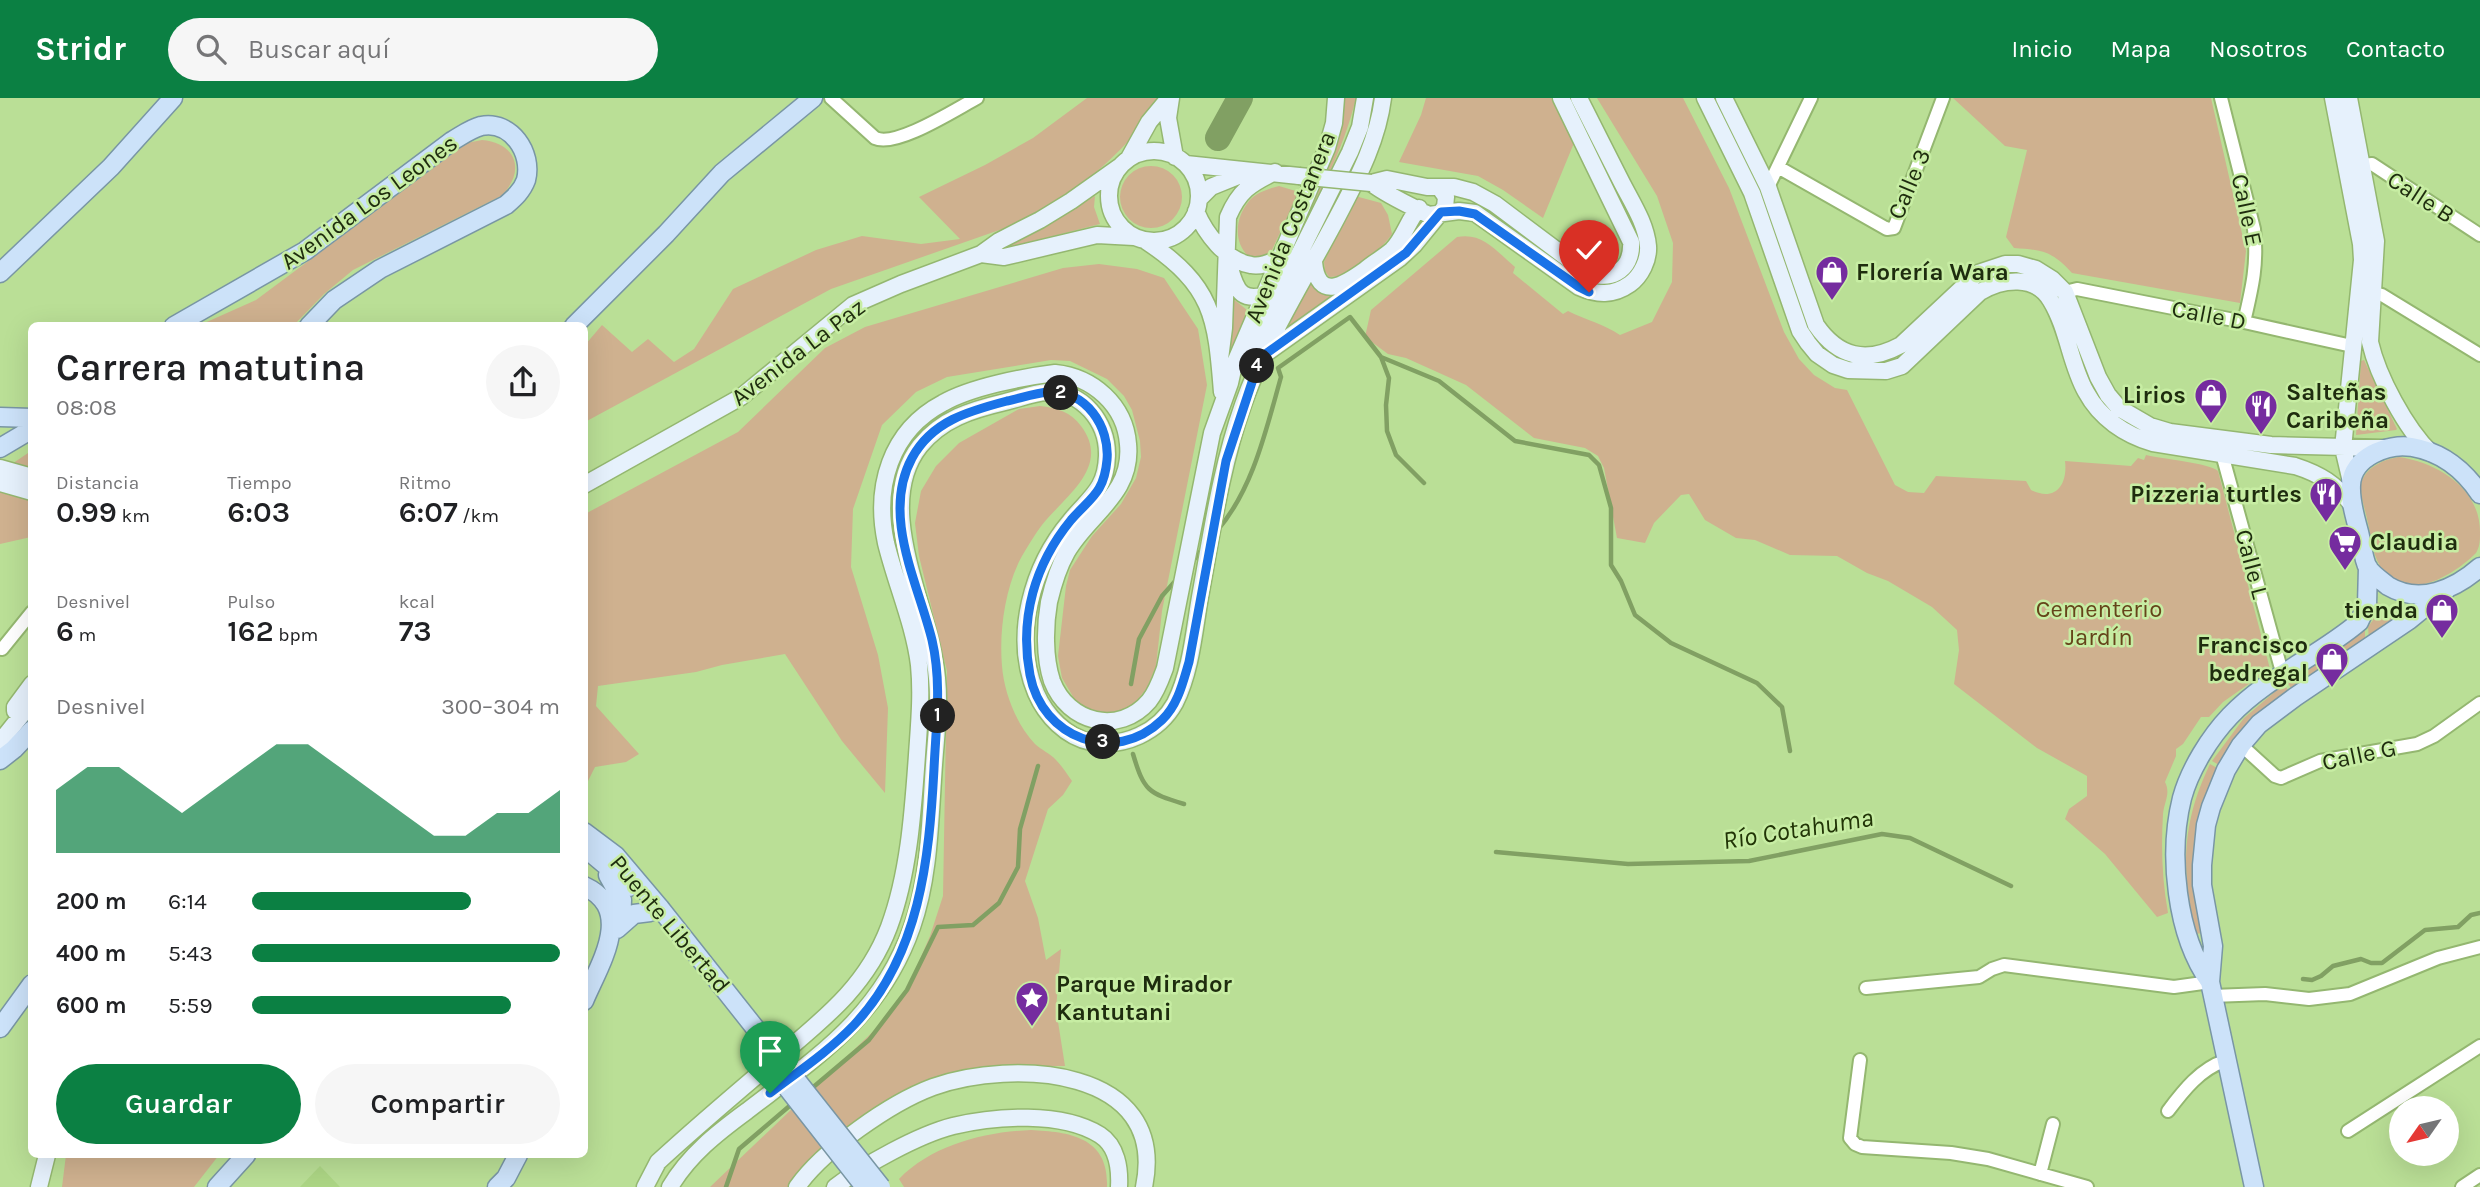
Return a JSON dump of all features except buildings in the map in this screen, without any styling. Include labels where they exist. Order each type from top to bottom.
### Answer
[{"type":"main road","points":[[0,273],[111,167],[173,98]]},
{"type":"main road","points":[[578,322],[722,173],[813,98]]},
{"type":"main road","points":[[1170,98],[1168,118],[1180,160],[1193,174],[1204,230],[1227,252],[1252,266],[1265,265],[1278,259]]},
{"type":"main road","points":[[1170,98],[1149,122],[1112,179],[1110,206],[1123,229],[1171,257],[1191,277],[1204,297],[1216,325],[1223,402]]},
{"type":"main road","name":"Avenida Costanera","points":[[645,1187],[658,1162],[852,993],[872,962],[889,927],[908,843],[920,698],[919,665],[886,542],[881,513],[881,493],[894,453],[921,418],[943,402],[970,392],[1055,373],[1070,374],[1086,380],[1110,400],[1126,431],[1129,447],[1127,464],[1117,494],[1082,531],[1067,552],[1058,572],[1049,601],[1047,657],[1052,680],[1061,698],[1092,721],[1119,721],[1139,711],[1157,690],[1165,667],[1212,433],[1234,365],[1327,148],[1334,123],[1336,98]]},
{"type":"main road","points":[[1230,383],[1242,369],[1350,152],[1360,127],[1365,98]]},
{"type":"main road","name":"Avenida Costanera","points":[[670,1187],[690,1158],[716,1134],[824,1052],[854,1024],[873,1001],[898,960],[912,926],[927,858],[939,712],[932,642],[903,539],[900,514],[906,469],[914,454],[931,433],[951,419],[978,408],[1053,391],[1081,401],[1091,410],[1099,421],[1107,448],[1104,478],[1092,500],[1072,518],[1052,547],[1032,590],[1027,621],[1030,677],[1040,702],[1053,720],[1068,733],[1090,742],[1117,743],[1137,737],[1165,718],[1175,703],[1189,662],[1226,461],[1260,358],[1314,262],[1366,158],[1376,134],[1383,98]]},
{"type":"main road","points":[[1124,163],[1152,151],[1180,160],[1248,172],[1275,172],[1371,183],[1387,179],[1474,192],[1500,209],[1570,271],[1579,287],[1598,294],[1616,291],[1629,285],[1637,278],[1648,253],[1646,235],[1638,215],[1579,98]]},
{"type":"main road","points":[[1705,98],[1760,190],[1804,337],[1817,354],[1833,365],[1865,372],[1885,371],[1902,366],[1980,292],[1994,283],[2010,280],[2024,282],[2058,296]]},
{"type":"main road","points":[[1724,98],[1816,325],[1826,339],[1839,350],[1864,355],[1878,354],[1901,345],[1967,281],[1991,267],[2018,264],[2036,269],[2052,279],[2085,391],[2108,421],[2139,439],[2175,447],[2401,446],[2431,453],[2461,470],[2480,494]]},
{"type":"main road","points":[[2333,98],[2376,241],[2370,342],[2373,356],[2408,428],[2431,453]]},
{"type":"main road","points":[[2211,989],[2190,947],[2179,894],[2177,830],[2183,797],[2212,738],[2230,715],[2251,697],[2359,622],[2367,605],[2368,568],[2352,505],[2351,482],[2343,447],[2362,260],[2349,98]]},
{"type":"main road","points":[[1371,183],[1392,198],[1419,208],[1429,215],[1459,211],[1475,214],[1570,271],[1606,277],[1619,271],[1630,256],[1630,238],[1564,99]]},
{"type":"main road","name":"Avenida Los Leones","points":[[181,322],[305,251],[469,131],[492,126],[505,130],[516,138],[524,150],[528,165],[526,181],[520,193],[506,205],[380,269],[334,300],[313,322]]},
{"type":"main road","name":"Avenida La Paz","points":[[588,483],[741,397],[853,305],[981,254],[1071,201],[1124,163]]},
{"type":"main road","points":[[1140,239],[1171,238],[1182,232],[1211,187],[1248,172]]},
{"type":"main road","points":[[1220,359],[1224,328],[1228,217],[1235,200],[1243,190],[1275,172]]},
{"type":"main road","points":[[1314,262],[1315,275],[1319,280],[1329,287],[1341,286],[1392,249],[1411,216],[1419,208],[1418,195],[1433,187]]},
{"type":"main road","points":[[1260,358],[1406,253],[1445,207],[1446,197],[1433,187]]},
{"type":"main road","points":[[1392,198],[1400,211],[1404,232]]},
{"type":"main road","points":[[1490,222],[1500,209]]},
{"type":"main road","name":"Avenida La Paz","points":[[981,254],[1004,257],[1097,235],[1140,239]]},
{"type":"main road","points":[[1227,252],[1234,283],[1242,294],[1253,298],[1281,287]]},
{"type":"main road","points":[[1619,271],[1629,285]]},
{"type":"main road","points":[[1864,355],[1865,372]]},
{"type":"main road","points":[[0,417],[28,418]]},
{"type":"main road","points":[[0,448],[28,431]]},
{"type":"main road","points":[[2223,446],[2312,471],[2330,480],[2352,505]]},
{"type":"main road","points":[[2351,482],[2356,469],[2364,461],[2386,448]]},
{"type":"main road","points":[[0,468],[28,476]]},
{"type":"main road","points":[[0,483],[28,491]]},
{"type":"main road","points":[[2254,1187],[2211,989],[2213,946],[2203,885],[2203,842],[2216,790],[2241,745],[2259,724],[2480,567]]},
{"type":"main road","points":[[2368,568],[2382,582],[2404,593],[2426,594],[2447,589]]},
{"type":"main road","points":[[14,724],[15,707],[28,689]]},
{"type":"main road","points":[[0,742],[28,707]]},
{"type":"main road","points":[[0,760],[28,734]]},
{"type":"main road","name":"Puente Libertad","points":[[588,844],[616,856],[654,912],[865,1187]]},
{"type":"main road","points":[[588,847],[618,890],[623,908],[588,992]]},
{"type":"main road","points":[[591,890],[609,911],[616,930]]},
{"type":"main road","points":[[616,930],[634,914],[654,912]]},
{"type":"main road","name":"Puente Libertad","points":[[654,912],[881,1187]]},
{"type":"main road","points":[[0,1028],[28,990]]},
{"type":"main road","points":[[796,1187],[820,1159],[871,1122],[921,1093],[962,1079],[1000,1073],[1022,1073],[1069,1077],[1093,1085],[1118,1102],[1134,1119],[1146,1143],[1144,1187]]},
{"type":"main road","points":[[835,1187],[887,1155],[952,1126],[1001,1119],[1046,1118],[1078,1126],[1101,1136],[1114,1151],[1120,1172],[1119,1187]]},
{"type":"main road","points":[[39,1187],[46,1158]]},
{"type":"main road","points":[[217,1187],[243,1158]]},
{"type":"main road","points":[[503,1184],[516,1158]]},
{"type":"street","points":[[831,98],[875,138],[882,141],[891,140],[939,119],[977,98]]},
{"type":"street","points":[[1760,190],[1778,167],[1811,98]]},
{"type":"street","name":"Calle 3","points":[[1778,167],[1887,229],[1894,228],[1943,98]]},
{"type":"street","name":"Calle E","points":[[2221,98],[2255,240],[2256,275],[2244,322]]},
{"type":"street","name":"Calle B","points":[[2353,166],[2372,164],[2480,235]]},
{"type":"street","name":"Calle D","points":[[2058,296],[2077,289],[2352,346]]},
{"type":"street","points":[[2374,293],[2382,295],[2480,355]]},
{"type":"street","name":"Calle L","points":[[2223,446],[2280,665],[2286,674]]},
{"type":"street","points":[[2,649],[28,617]]},
{"type":"street","name":"Calle G","points":[[2241,745],[2275,776],[2281,778],[2320,761],[2417,744],[2434,736],[2480,703]]},
{"type":"street","points":[[1866,988],[1979,977],[2004,965],[2309,999],[2350,994],[2371,988],[2438,958],[2480,947]]},
{"type":"street","points":[[2348,1131],[2480,1046]]},
{"type":"street","points":[[1860,1060],[1850,1138],[1854,1144],[1988,1159],[2087,1187]]},
{"type":"street","points":[[2168,1111],[2180,1095],[2211,1065],[2225,1061]]},
{"type":"street","points":[[2040,1174],[2053,1124]]},
{"type":"street","points":[[2462,1187],[2480,1175]]},
{"type":"shaded area","points":[[320,1166],[340,1187],[300,1187]]},
{"type":"green space","points":[[1087,98],[1158,98],[1135,134],[1118,152],[1058,201],[1008,227],[831,289],[588,420],[588,341],[602,325],[632,352],[648,339],[674,362],[694,349],[733,289],[816,250],[862,236],[921,244],[960,239],[919,197],[1033,138]]},
{"type":"green space","points":[[1344,98],[1356,98],[1351,118],[1319,194],[1289,248],[1334,150],[1341,127]]},
{"type":"green space","points":[[1426,98],[1551,98],[1574,143],[1543,218],[1478,176],[1399,162]]},
{"type":"green space","name":"Cementerio Jardín","points":[[1597,98],[1683,98],[1729,188],[1784,332],[1799,359],[1814,375],[1835,388],[1847,390],[1895,485],[1908,492],[1924,493],[1936,476],[2026,481],[2031,490],[2047,494],[2062,484],[2065,461],[2131,466],[2138,458],[2144,460],[2146,455],[2196,463],[2218,471],[2270,669],[2223,702],[2209,717],[2201,717],[2183,744],[2176,749],[2176,756],[2165,782],[2167,794],[2162,826],[2163,876],[2168,913],[2157,917],[2105,854],[2065,819],[2069,809],[2087,796],[2087,776],[2037,748],[1954,684],[1959,650],[1957,630],[1932,607],[1837,556],[1790,555],[1755,540],[1736,538],[1705,520],[1689,494],[1681,495],[1654,523],[1645,543],[1617,538],[1604,468],[1598,456],[1585,448],[1534,438],[1466,385],[1406,358],[1388,354],[1365,337],[1371,310],[1457,237],[1466,236],[1482,240],[1495,249],[1515,267],[1513,273],[1563,314],[1568,311],[1620,335],[1652,322],[1672,282],[1673,243],[1657,196]]},
{"type":"green space","points":[[1953,98],[2211,98],[2246,251],[2240,303],[2072,273],[2053,256],[2014,248],[2006,237],[2027,150],[2005,146]]},
{"type":"green space","points":[[482,140],[494,142],[510,153],[514,160],[514,178],[501,196],[353,270],[324,294],[297,322],[207,322],[256,300],[467,143]]},
{"type":"green space","points":[[1151,166],[1163,168],[1173,175],[1180,185],[1180,209],[1173,219],[1163,226],[1151,228],[1139,226],[1129,219],[1122,209],[1120,197],[1122,185],[1129,175],[1139,168]]},
{"type":"green space","points":[[1279,186],[1299,192],[1272,250],[1267,256],[1249,257],[1238,237],[1241,215],[1256,195]]},
{"type":"green space","points":[[1095,196],[1094,207],[1100,224],[1002,249],[1050,224]]},
{"type":"green space","points":[[1355,196],[1381,203],[1388,215],[1392,234],[1373,255],[1355,268],[1329,277],[1324,262]]},
{"type":"green space","points":[[1099,264],[1137,269],[1164,278],[1198,329],[1207,385],[1162,611],[1156,666],[1147,688],[1134,704],[1117,718],[1095,715],[1075,700],[1062,678],[1058,656],[1070,570],[1092,536],[1121,504],[1136,478],[1141,457],[1140,441],[1132,410],[1124,396],[1107,379],[1070,361],[1051,360],[947,377],[916,392],[882,425],[853,509],[851,567],[878,655],[888,708],[885,793],[842,741],[785,654],[696,672],[598,686],[596,706],[639,754],[626,762],[595,767],[588,781],[588,512],[738,432],[825,348],[865,327],[1063,268]]},
{"type":"green space","points":[[1311,282],[1326,294],[1340,295],[1280,340]]},
{"type":"green space","points":[[1232,298],[1247,310],[1228,358]]},
{"type":"green space","points":[[2364,360],[2396,430],[2356,435],[2361,361]]},
{"type":"green space","points":[[1040,406],[1073,417],[1089,441],[1091,455],[1081,480],[1042,525],[1016,568],[1007,595],[1001,638],[1003,676],[1017,717],[1028,736],[1054,758],[1072,781],[1063,795],[1048,809],[1025,881],[1038,918],[1046,960],[1061,949],[1056,1009],[1065,1066],[1021,1066],[947,1074],[927,1081],[868,1117],[791,1187],[710,1187],[883,1022],[905,994],[930,936],[943,896],[947,671],[919,556],[915,523],[921,491],[936,466],[959,443],[1019,409]]},
{"type":"green space","points":[[28,453],[28,538],[0,544],[0,472]]},
{"type":"green space","points":[[2399,457],[2428,465],[2454,480],[2473,503],[2480,532],[2476,553],[2466,562],[2442,578],[2414,586],[2401,584],[2390,578],[2377,561],[2361,493],[2363,478],[2374,466]]},
{"type":"green space","points":[[2377,602],[2402,615],[2369,640],[2368,627],[2373,620]]},
{"type":"green space","points":[[2365,630],[2365,642],[2293,691],[2287,682]]},
{"type":"green space","points":[[2284,684],[2290,693],[2221,766],[2212,761],[2244,718]]},
{"type":"green space","points":[[2210,764],[2219,769],[2204,933],[2194,934],[2187,889],[2187,848],[2194,807]]},
{"type":"green space","points":[[1031,1130],[1060,1133],[1084,1140],[1101,1157],[1106,1170],[1107,1187],[904,1187],[899,1179],[927,1157],[960,1142]]},
{"type":"green space","points":[[66,1158],[217,1158],[194,1187],[62,1187]]},
{"type":"waterway","points":[[1218,138],[1240,98]]},
{"type":"waterway","points":[[1216,532],[1240,498],[1257,459],[1281,377],[1278,368],[1350,317],[1381,357],[1439,381],[1515,441],[1589,455],[1599,465],[1611,508],[1611,565],[1635,615],[1671,643],[1757,683],[1782,707],[1790,751]]},
{"type":"waterway","points":[[1381,357],[1389,378],[1387,431],[1396,455],[1424,483]]},
{"type":"waterway","name":"Río Cotahuma","points":[[1192,562],[1204,547]]},
{"type":"waterway","name":"Río Cotahuma","points":[[1131,684],[1139,639],[1162,596],[1177,579]]},
{"type":"waterway","name":"Río Cotahuma","points":[[1133,754],[1149,789],[1162,797],[1184,804]]},
{"type":"waterway","points":[[811,1089],[869,1040],[907,990],[938,927],[973,925],[999,903],[1018,867],[1020,829],[1038,766]]},
{"type":"waterway","name":"Río Cotahuma","points":[[1496,852],[1628,864],[1749,861],[1882,834],[1910,838],[2011,886]]},
{"type":"waterway","points":[[2303,979],[2312,980],[2333,966],[2361,959],[2382,963],[2425,930],[2458,927],[2471,915],[2480,913]]},
{"type":"waterway","points":[[726,1187],[739,1149],[793,1103]]},
{"type":"place","name":"Florería Wara","points":[[1832,302]]},
{"type":"place","name":"Lirios","points":[[2211,425]]},
{"type":"place","name":"Salteñas Caribeña","points":[[2261,436]]},
{"type":"place","name":"Pizzeria turtles","points":[[2326,524]]},
{"type":"place","name":"Claudia","points":[[2345,572]]},
{"type":"place","name":"tienda","points":[[2442,640]]},
{"type":"place","name":"Francisco bedregal","points":[[2332,689]]},
{"type":"place","name":"Parque Mirador Kantutani","points":[[1032,1028]]},
{"type":"route","points":[[770,1093],[824,1052],[854,1024],[873,1001],[898,960],[912,926],[922,888],[939,712],[937,675],[932,642],[903,539],[900,514],[906,469],[931,433],[951,419],[978,408],[1053,391],[1081,401],[1099,421],[1107,448],[1104,478],[1092,500],[1072,518],[1041,566],[1032,590],[1027,621],[1027,650],[1030,677],[1040,702],[1053,720],[1068,733],[1090,742],[1117,743],[1137,737],[1165,718],[1182,686],[1189,662],[1226,461],[1260,358],[1406,253],[1441,212],[1475,214],[1490,222],[1589,292]]}]
